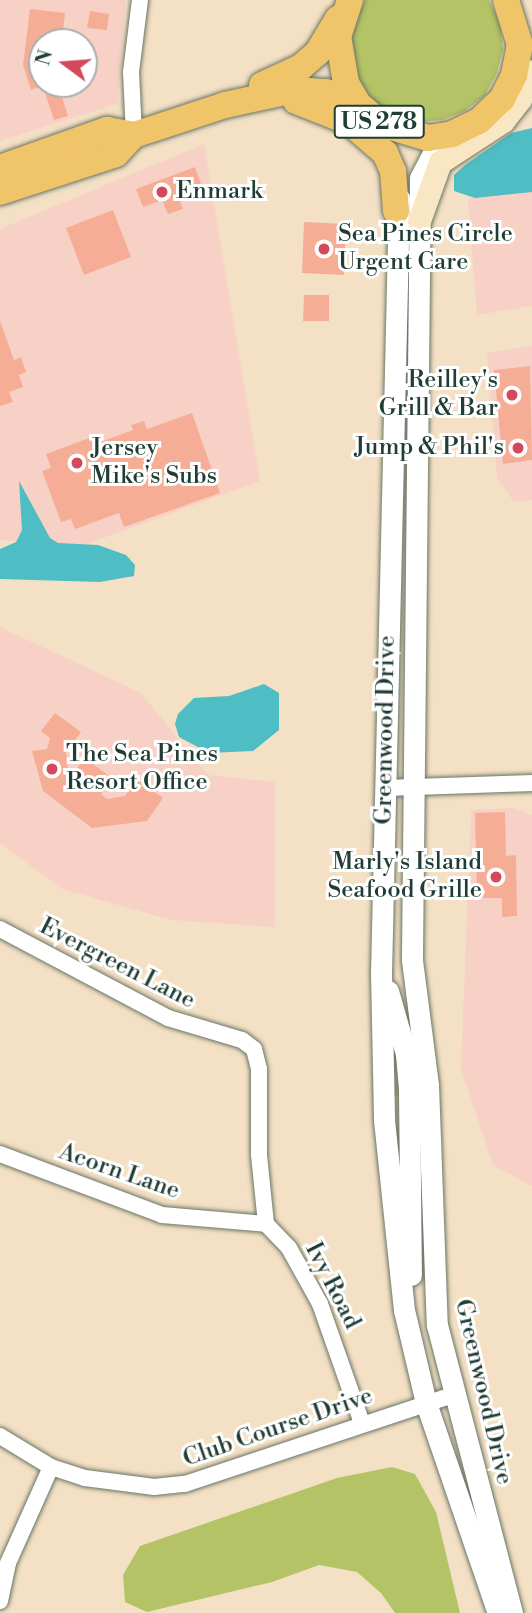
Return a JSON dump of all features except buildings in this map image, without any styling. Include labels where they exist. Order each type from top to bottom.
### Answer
[{"type":"highway","name":"US 278","points":[[0,192],[116,154],[134,135],[225,105],[295,90],[326,92],[358,103],[382,124],[404,134],[442,136],[487,114],[502,99],[527,58],[520,45],[506,0]]},
{"type":"highway","name":"US 278","points":[[225,105],[301,67],[318,52],[341,4]]},
{"type":"highway","name":"US 278","points":[[341,4],[338,60],[358,103]]},
{"type":"highway","points":[[225,105],[298,102],[349,122],[390,162],[407,216]]},
{"type":"highway","name":"US 278","points":[[0,168],[107,130],[134,135]]},
{"type":"main road","points":[[407,216],[440,162],[503,121],[520,99],[527,58]]},
{"type":"street","points":[[134,135],[131,72],[140,0]]},
{"type":"street","name":"Greenwood Drive","points":[[382,124],[402,166],[407,216],[412,787],[410,912],[430,1120],[433,1287],[452,1395],[512,1613]]},
{"type":"street","name":"Greenwood Drive","points":[[442,136],[422,168],[407,216],[385,788],[381,973],[384,1120],[397,1259],[426,1403],[498,1613]]},
{"type":"street","points":[[385,788],[532,783]]},
{"type":"street","name":"Evergreen Lane","points":[[0,929],[168,1018],[235,1037],[254,1049],[259,1069],[259,1155],[267,1224]]},
{"type":"street","name":"Greenwood Drive","points":[[381,973],[400,1030],[409,1090],[415,1351]]},
{"type":"street","name":"Acorn Lane","points":[[0,1154],[162,1215],[267,1224]]},
{"type":"street","name":"Ivy Road","points":[[267,1224],[289,1248],[320,1304],[362,1423]]},
{"type":"street","name":"Club Course Drive","points":[[0,1436],[51,1467],[121,1485],[185,1484],[452,1395]]},
{"type":"street","points":[[0,1601],[8,1563],[51,1467]]},
{"type":"shaded area","points":[[0,0],[126,0],[117,104],[0,141]]},
{"type":"shaded area","points":[[204,144],[260,481],[81,546],[0,540],[0,229]]},
{"type":"shaded area","points":[[532,188],[532,306],[477,315],[468,199]]},
{"type":"shaded area","points":[[532,346],[532,500],[514,502],[497,478],[487,353]]},
{"type":"shaded area","points":[[0,627],[141,693],[208,775],[275,782],[275,927],[171,920],[62,889],[0,843]]},
{"type":"shaded area","points":[[513,808],[532,815],[532,1186],[493,1165],[461,1069],[471,810]]},
{"type":"green space","points":[[365,0],[489,0],[500,23],[503,49],[497,73],[485,95],[465,111],[442,120],[417,122],[393,114],[372,100],[358,80],[350,56],[351,30]]},
{"type":"green space","points":[[392,1467],[415,1474],[436,1512],[460,1613],[395,1613],[381,1593],[357,1572],[319,1565],[272,1582],[147,1612],[125,1602],[123,1575],[140,1546],[337,1478]]},
{"type":"water","points":[[532,128],[532,192],[475,198],[454,191],[454,175],[465,165],[511,133]]},
{"type":"water","points":[[19,481],[50,538],[58,543],[98,545],[126,555],[135,565],[134,576],[100,582],[0,579],[0,549],[16,542],[22,530]]},
{"type":"water","points":[[264,684],[279,693],[279,730],[253,751],[209,753],[179,737],[175,724],[178,714],[194,698],[229,696]]},
{"type":"place","name":"Enmark","points":[[162,192]]},
{"type":"place","name":"Sea Pines Circle Urgent Care","points":[[324,249]]},
{"type":"place","name":"Reilley's Grill & Bar","points":[[512,395]]},
{"type":"place","name":"Jump & Phil's","points":[[518,448]]},
{"type":"place","name":"Jersey Mike's Subs","points":[[77,463]]},
{"type":"place","name":"The Sea Pines Resort Office","points":[[52,769]]},
{"type":"place","name":"Marly's Island Seafood Grille","points":[[496,877]]}]
